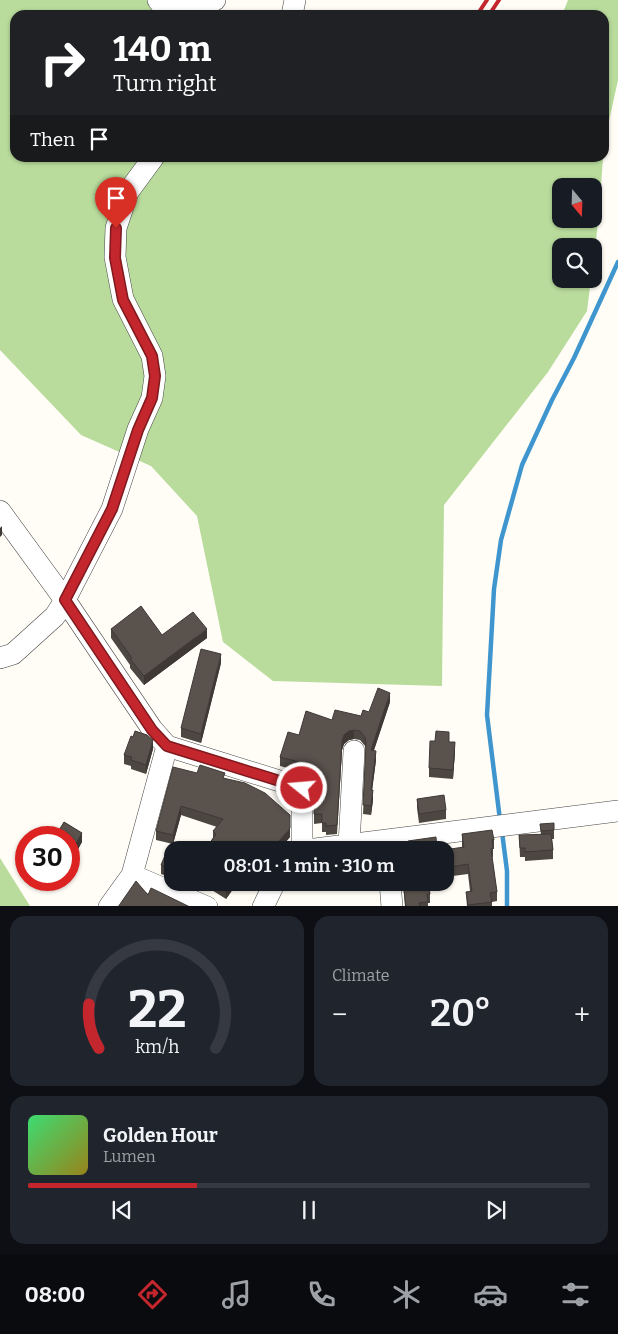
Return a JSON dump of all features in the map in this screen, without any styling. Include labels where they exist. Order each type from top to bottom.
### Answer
[{"type":"street","points":[[158,0],[164,8],[193,7],[215,0]]},
{"type":"street","points":[[0,658],[13,654],[55,616],[65,600],[112,509],[138,430],[152,398],[155,376],[152,356],[123,300],[115,258],[116,228],[128,192],[150,162]]},
{"type":"street","points":[[0,511],[65,600],[152,730],[167,746],[302,788],[302,841]]},
{"type":"street","points":[[109,906],[132,876],[167,746]]},
{"type":"street","points":[[349,841],[354,751]]},
{"type":"street","points":[[414,841],[500,826],[618,811]]},
{"type":"street","points":[[132,876],[194,904]]},
{"type":"street","points":[[263,906],[270,891]]},
{"type":"street","points":[[391,891],[392,906]]},
{"type":"green space","points":[[0,0],[189,0],[178,10],[10,10],[10,162],[603,162],[602,178],[552,178],[552,228],[597,228],[596,238],[552,238],[552,288],[590,288],[587,311],[548,372],[444,505],[442,686],[273,681],[223,642],[197,516],[151,466],[81,435],[0,350]]},
{"type":"green space","points":[[568,0],[618,0],[618,80],[609,121],[609,10],[564,10]]},
{"type":"green space","points":[[0,858],[15,882],[15,891],[21,891],[30,906],[0,906]]},
{"type":"building","points":[[141,606],[162,635],[193,612],[207,629],[144,676],[130,659],[132,658],[111,629]]},
{"type":"building","points":[[201,649],[221,654],[201,734],[181,728]]},
{"type":"building","points":[[378,688],[390,693],[371,750],[376,751],[371,806],[363,805],[365,737],[360,731],[349,731],[344,735],[342,741],[337,825],[326,826],[326,823],[322,823],[322,814],[314,814],[314,779],[310,770],[311,765],[280,757],[288,732],[299,735],[306,711],[332,720],[335,710],[361,716],[363,710],[369,712]]},
{"type":"building","points":[[135,731],[147,735],[153,740],[146,765],[131,760],[132,757],[124,755],[131,736],[133,737]]},
{"type":"building","points":[[436,731],[449,732],[449,742],[455,742],[453,770],[429,768],[430,741],[435,741]]},
{"type":"building","points":[[200,765],[225,773],[223,778],[245,783],[265,793],[290,815],[290,828],[279,841],[211,841],[216,834],[213,831],[223,819],[181,806],[173,835],[156,831],[173,767],[197,773]]},
{"type":"building","points":[[444,795],[446,810],[419,814],[417,799]]},
{"type":"building","points":[[64,822],[71,826],[62,826]]},
{"type":"building","points":[[554,823],[554,830],[541,831],[540,824]]},
{"type":"building","points":[[492,830],[494,840],[492,840],[493,848],[491,849],[497,892],[490,893],[492,902],[468,905],[466,892],[472,891],[468,864],[454,866],[454,848],[464,847],[462,834]]},
{"type":"building","points":[[551,834],[553,850],[525,852],[525,848],[520,848],[519,835]]},
{"type":"building","points":[[436,837],[436,841],[408,841]]},
{"type":"building","points":[[136,881],[148,895],[151,888],[188,906],[119,906]]},
{"type":"building","points":[[404,891],[430,891],[430,894],[427,894],[428,902],[419,903],[420,906],[406,906]]},
{"type":"waterway","points":[[500,820],[487,715],[494,589],[501,540],[522,465],[618,262]]},
{"type":"waterway","points":[[502,832],[507,871],[507,906]]},
{"type":"railway","points":[[480,10],[487,0]]},
{"type":"railway","points":[[492,10],[499,0]]},
{"type":"route","points":[[116,228],[115,258],[123,300],[152,356],[155,376],[152,398],[138,430],[112,509],[65,600],[152,730],[167,746],[302,788]]}]
